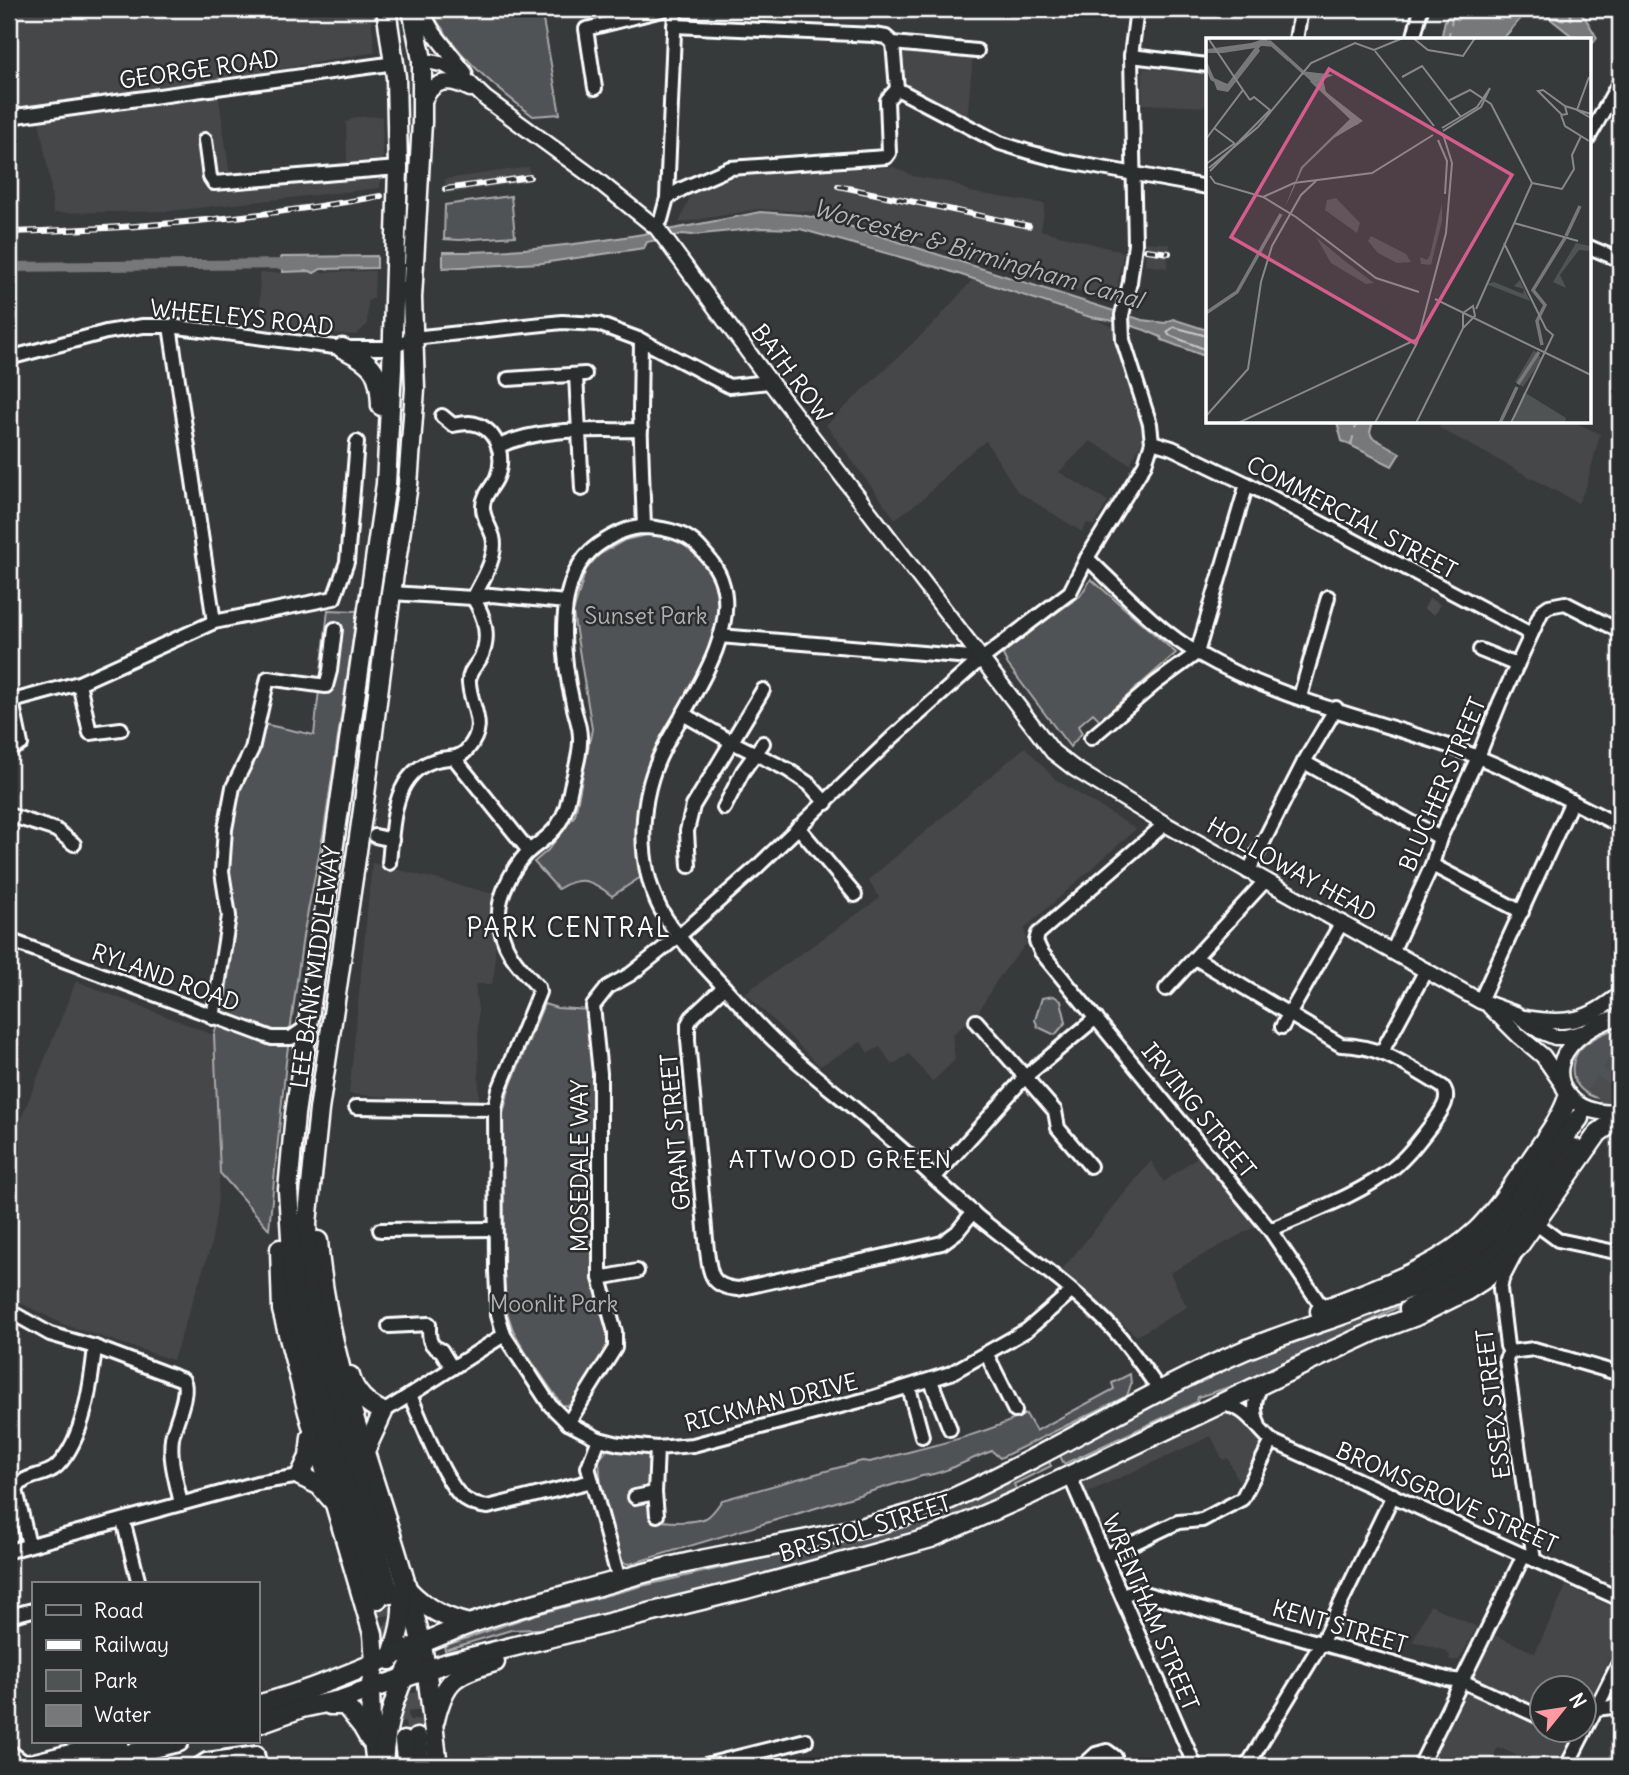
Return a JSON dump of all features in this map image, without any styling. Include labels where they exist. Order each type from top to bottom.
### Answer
[{"type":"highway","points":[[386,9],[395,63],[398,167]]},
{"type":"highway","name":"LEE BANK MIDDLEWAY","points":[[378,1601],[309,1293],[307,1223],[319,1110],[408,485],[415,389],[412,291],[422,104],[422,60],[412,9]]},
{"type":"highway","points":[[398,167],[409,125],[412,98],[411,61],[422,60]]},
{"type":"highway","name":"LEE BANK MIDDLEWAY","points":[[378,1601],[304,1345],[295,1299],[288,1190],[307,1027],[386,484],[398,167]]},
{"type":"highway","points":[[342,348],[364,358],[376,374],[381,391],[382,425],[387,454]]},
{"type":"highway","points":[[1246,1350],[1324,1310],[1413,1273],[1476,1231],[1491,1216],[1561,1114],[1565,1089]]},
{"type":"highway","points":[[1373,1332],[1416,1316],[1483,1280],[1518,1247],[1598,1133],[1620,1118]]},
{"type":"highway","points":[[1246,1350],[1413,1287],[1462,1258],[1496,1228],[1584,1123],[1499,1249],[1373,1332]]},
{"type":"highway","points":[[314,1171],[322,1281],[340,1369],[422,1643],[384,1735],[383,1766]]},
{"type":"highway","points":[[288,1190],[282,1208],[279,1262],[282,1310],[312,1426],[335,1504],[378,1601],[377,1622],[390,1622],[402,1610]]},
{"type":"highway","points":[[322,1281],[354,1390],[383,1412],[365,1451]]},
{"type":"highway","name":"BRISTOL STREET","points":[[302,1708],[340,1700],[411,1672],[746,1589],[931,1538],[1027,1496],[1373,1332]]},
{"type":"highway","name":"BRISTOL STREET","points":[[259,1704],[293,1695],[385,1661],[470,1624],[619,1580],[662,1568],[804,1540],[920,1511],[985,1483],[1160,1391],[1246,1350]]},
{"type":"highway","points":[[312,1426],[309,1457],[300,1476],[319,1485],[335,1504]]},
{"type":"highway","points":[[376,1766],[371,1743],[370,1689],[399,1633],[402,1610],[393,1541]]},
{"type":"highway","points":[[408,1590],[421,1603],[437,1613],[450,1620],[470,1624]]},
{"type":"highway","points":[[378,1601],[373,1634],[385,1661],[411,1672],[434,1727],[438,1766]]},
{"type":"highway","points":[[434,1727],[444,1692],[452,1680],[468,1670],[511,1656],[537,1640]]},
{"type":"highway","points":[[259,1723],[302,1708],[343,1703],[353,1713],[371,1743]]},
{"type":"highway","points":[[407,1766],[411,1739],[420,1766]]},
{"type":"highway","points":[[9,1759],[23,1766],[111,1744]]},
{"type":"highway","points":[[92,1766],[171,1744]]},
{"type":"main road","points":[[420,9],[433,32],[486,99]]},
{"type":"main road","name":"BATH ROW","points":[[422,60],[433,61],[453,70],[486,99],[589,173],[655,226],[770,382],[1053,752],[1075,769]]},
{"type":"main road","points":[[422,104],[433,86],[448,81],[469,88],[486,99]]},
{"type":"main road","name":"HOLLOWAY HEAD","points":[[1075,769],[1248,872],[1393,950],[1484,1003],[1523,1018],[1540,1031],[1555,1037],[1586,1032]]},
{"type":"main road","points":[[1523,1018],[1574,1021],[1604,1008],[1620,994]]},
{"type":"main road","name":"HOLLOWAY HEAD","points":[[1484,1003],[1543,1056],[1565,1089]]},
{"type":"main road","points":[[1620,1016],[1577,1038],[1565,1054],[1565,1089],[1593,1112],[1606,1114],[1620,1111]]},
{"type":"street","points":[[595,88],[586,29],[666,9]]},
{"type":"street","points":[[655,226],[661,220],[667,198],[675,9]]},
{"type":"street","points":[[680,935],[826,803],[892,737],[982,658],[1070,592],[1087,558],[1145,464],[1152,442],[1150,424],[1123,340],[1122,315],[1134,260],[1131,56],[1137,9]]},
{"type":"street","points":[[1296,38],[1301,9]]},
{"type":"street","points":[[1414,38],[1421,9]]},
{"type":"street","points":[[674,26],[874,36],[886,37],[893,43],[977,51]]},
{"type":"street","points":[[667,198],[730,168],[886,157],[889,153],[887,100],[897,89],[893,43]]},
{"type":"street","points":[[1131,56],[1206,65]]},
{"type":"street","name":"GEORGE ROAD","points":[[9,117],[395,63]]},
{"type":"street","points":[[1590,135],[1620,81]]},
{"type":"street","points":[[897,89],[1000,143],[1063,161],[1206,187]]},
{"type":"street","points":[[205,140],[209,177],[214,183],[398,167]]},
{"type":"street","points":[[1590,247],[1620,260]]},
{"type":"street","points":[[391,348],[413,338],[562,322],[598,324],[641,340],[729,386],[770,382]]},
{"type":"street","name":"WHEELEYS ROAD","points":[[9,358],[106,332],[143,326],[170,326],[342,348],[391,348]]},
{"type":"street","points":[[170,326],[214,622]]},
{"type":"street","points":[[366,348],[384,338],[392,326],[400,334],[413,338]]},
{"type":"street","points":[[641,340],[644,527]]},
{"type":"street","points":[[744,386],[748,381],[751,365],[747,349]]},
{"type":"street","points":[[640,372],[645,364],[656,357],[676,360]]},
{"type":"street","points":[[508,379],[581,375],[579,431],[582,489]]},
{"type":"street","points":[[442,416],[453,425],[480,425],[491,434],[499,446],[501,464],[497,478],[483,499],[482,509],[494,540],[489,566],[473,598]]},
{"type":"street","points":[[499,446],[522,436],[579,431],[641,430]]},
{"type":"street","points":[[9,750],[21,744],[10,702],[79,683],[214,622],[334,598],[346,562],[357,442]]},
{"type":"street","name":"COMMERCIAL STREET","points":[[1152,442],[1172,448],[1247,484],[1439,592],[1531,634]]},
{"type":"street","points":[[1086,722],[1094,735],[1197,653],[1247,484]]},
{"type":"street","points":[[568,1423],[550,1405],[504,1335],[498,1314],[495,1109],[499,1090],[539,992],[538,987],[508,953],[501,937],[498,910],[514,873],[528,851],[549,836],[565,813],[580,749],[580,732],[572,703],[566,662],[564,615],[574,577],[590,550],[612,536],[631,528],[644,527],[666,529],[692,540],[721,577],[725,594],[720,636],[696,692],[664,747],[647,793],[643,830],[647,871],[662,910],[724,987],[775,1042],[1111,1326],[1160,1391]]},
{"type":"street","points":[[1087,558],[1151,618],[1197,653],[1238,674],[1478,757],[1620,826]]},
{"type":"street","points":[[391,593],[473,598],[491,595],[566,602]]},
{"type":"street","points":[[1300,697],[1328,597]]},
{"type":"street","points":[[389,863],[402,786],[413,771],[429,762],[441,758],[455,759],[466,751],[476,736],[479,723],[469,683],[470,673],[481,657],[486,640],[480,609],[473,598]]},
{"type":"street","name":"BLUCHER STREET","points":[[1393,950],[1542,611],[1549,606],[1564,603],[1620,631]]},
{"type":"street","points":[[213,1018],[229,916],[222,872],[225,830],[233,787],[252,749],[268,678],[326,686],[335,629]]},
{"type":"street","points":[[720,636],[982,658]]},
{"type":"street","points":[[1480,650],[1517,665]]},
{"type":"street","points":[[79,683],[90,733],[121,729]]},
{"type":"street","points":[[689,866],[687,831],[693,806],[763,690]]},
{"type":"street","points":[[1248,872],[1304,762],[1336,708]]},
{"type":"street","points":[[683,714],[732,742],[760,748],[809,783],[826,803]]},
{"type":"street","points":[[724,808],[743,771],[760,748]]},
{"type":"street","points":[[455,759],[528,851]]},
{"type":"street","points":[[1304,762],[1440,838]]},
{"type":"street","points":[[1484,1003],[1572,801]]},
{"type":"street","points":[[9,815],[56,830],[74,844]]},
{"type":"street","name":"IRVING STREET","points":[[1165,824],[1038,934],[1036,941],[1041,952],[1270,1230],[1324,1310]]},
{"type":"street","points":[[798,827],[855,895]]},
{"type":"street","points":[[375,836],[392,840]]},
{"type":"street","points":[[1432,865],[1522,912]]},
{"type":"street","points":[[1166,989],[1265,881]]},
{"type":"street","points":[[1282,1027],[1342,922]]},
{"type":"street","name":"MOSEDALE WAY","points":[[568,1423],[615,1348],[615,1332],[600,1278],[600,1073],[593,1006],[608,987],[631,974],[680,935]]},
{"type":"street","name":"RYLAND ROAD","points":[[9,940],[272,1038],[291,1038],[307,1027]]},
{"type":"street","points":[[1195,958],[1290,1013],[1318,1033],[1351,1050],[1384,1052],[1447,1092],[1447,1099],[1423,1136],[1392,1169],[1365,1187],[1270,1230]]},
{"type":"street","points":[[1384,1052],[1426,970]]},
{"type":"street","name":"GRANT STREET","points":[[724,987],[688,1024],[707,1251],[710,1273],[719,1284],[738,1289],[942,1242],[957,1233],[973,1212]]},
{"type":"street","points":[[935,1177],[1025,1076],[1096,1018]]},
{"type":"street","points":[[976,1021],[1055,1111],[1058,1128],[1090,1166]]},
{"type":"street","points":[[356,1107],[495,1109]]},
{"type":"street","points":[[1535,1223],[1558,1240],[1620,1253]]},
{"type":"street","points":[[380,1230],[495,1228]]},
{"type":"street","name":"ESSEX STREET","points":[[1518,1247],[1502,1279],[1500,1289],[1510,1352],[1506,1359],[1529,1558]]},
{"type":"street","points":[[600,1278],[637,1271]]},
{"type":"street","name":"RICKMAN DRIVE","points":[[568,1423],[599,1439],[619,1444],[657,1448],[693,1445],[931,1381],[987,1355],[1040,1321],[1071,1292]]},
{"type":"street","points":[[9,1311],[50,1334],[183,1380],[186,1390],[172,1442],[181,1504]]},
{"type":"street","points":[[389,1326],[429,1324],[429,1341],[434,1348],[442,1350],[452,1368]]},
{"type":"street","points":[[383,1412],[504,1335]]},
{"type":"street","points":[[29,1545],[16,1490],[24,1479],[57,1466],[76,1435],[90,1388],[95,1348]]},
{"type":"street","points":[[1510,1352],[1534,1349],[1620,1374]]},
{"type":"street","points":[[987,1355],[1015,1411]]},
{"type":"street","points":[[931,1381],[950,1429]]},
{"type":"street","points":[[1260,1429],[1254,1406],[1263,1384]]},
{"type":"street","points":[[909,1388],[922,1436]]},
{"type":"street","points":[[410,1395],[448,1477],[459,1494],[475,1506],[488,1507],[592,1481]]},
{"type":"street","name":"BROMSGROVE STREET","points":[[1216,1406],[1234,1406],[1251,1418],[1272,1441],[1620,1598]]},
{"type":"street","points":[[599,1439],[589,1467],[619,1580]]},
{"type":"street","points":[[1104,1557],[1178,1522],[1202,1520],[1242,1499],[1272,1441]]},
{"type":"street","points":[[657,1448],[657,1515]]},
{"type":"street","name":"WRENTHAM STREET","points":[[1069,1474],[1195,1766]]},
{"type":"street","points":[[9,1551],[257,1483],[300,1476]]},
{"type":"street","points":[[635,1497],[655,1493]]},
{"type":"street","points":[[1247,1766],[1322,1642],[1393,1495]]},
{"type":"street","points":[[123,1520],[138,1582]]},
{"type":"street","points":[[1420,1766],[1462,1681],[1529,1558]]},
{"type":"street","name":"KENT STREET","points":[[1120,1590],[1140,1592],[1462,1681],[1528,1712]]},
{"type":"street","points":[[9,1616],[32,1610]]},
{"type":"street","points":[[1598,1705],[1620,1661]]},
{"type":"street","points":[[1598,1709],[1620,1706]]},
{"type":"street","points":[[702,1766],[806,1740]]},
{"type":"street","points":[[1567,1766],[1578,1744]]},
{"type":"street","points":[[9,1751],[23,1766]]},
{"type":"street","points":[[1083,1766],[1096,1754],[1107,1751],[1115,1757],[1117,1766]]},
{"type":"street","points":[[197,1766],[206,1760],[257,1754],[260,1766]]},
{"type":"shaded area","points":[[9,9],[370,9],[375,52],[215,81],[230,176],[347,162],[346,122],[356,117],[382,116],[383,161],[380,188],[170,211],[53,213],[50,180],[36,105],[9,108]]},
{"type":"shaded area","points":[[902,48],[973,56],[967,119],[902,85]]},
{"type":"shaded area","points":[[1143,68],[1206,73],[1206,107],[1142,104]]},
{"type":"shaded area","points":[[529,167],[531,181],[445,194],[445,179]]},
{"type":"shaded area","points":[[894,167],[913,176],[953,183],[970,192],[1045,204],[1041,230],[1123,252],[1115,302],[842,218],[814,212],[759,209],[679,223],[691,194],[741,174]]},
{"type":"shaded area","points":[[1146,242],[1170,244],[1167,268],[1145,265]]},
{"type":"shaded area","points":[[375,271],[374,298],[368,301],[367,325],[356,335],[261,329],[259,273]]},
{"type":"shaded area","points":[[973,279],[1113,327],[1133,380],[1146,434],[1130,464],[1090,441],[1059,472],[1108,501],[1094,526],[1087,523],[1082,532],[1017,491],[986,441],[957,463],[924,498],[895,519],[826,425],[936,321]]},
{"type":"shaded area","points":[[1441,424],[1578,424],[1600,434],[1586,487],[1578,503],[1439,428]]},
{"type":"shaded area","points":[[1025,747],[1055,779],[1136,829],[1025,928],[1026,944],[997,980],[978,1013],[952,1035],[955,1060],[932,1082],[909,1054],[892,1065],[880,1047],[868,1053],[861,1042],[820,1066],[745,993],[880,898],[868,880]]},
{"type":"shaded area","points":[[372,863],[494,894],[490,903],[495,940],[492,984],[475,984],[478,1009],[479,1104],[349,1094]]},
{"type":"shaded area","points":[[76,981],[214,1035],[220,1173],[216,1216],[210,1249],[173,1360],[65,1325],[9,1297],[9,1149]]},
{"type":"shaded area","points":[[1201,1154],[1260,1224],[1170,1273],[1187,1307],[1137,1336],[1060,1272],[1151,1161],[1164,1182]]},
{"type":"shaded area","points":[[1225,1405],[1272,1441],[1247,1490],[1241,1487],[1228,1458],[1223,1460],[1211,1436],[1078,1497],[1069,1474]]},
{"type":"shaded area","points":[[1566,1586],[1620,1610],[1620,1635],[1598,1683],[1598,1674],[1528,1674],[1528,1744],[1568,1744],[1556,1766],[1540,1766],[1498,1747],[1489,1766],[1474,1766],[1454,1757],[1449,1766],[1430,1766],[1495,1635],[1535,1653]]},
{"type":"shaded area","points":[[1430,1605],[1477,1627],[1459,1660],[1449,1660],[1447,1651],[1413,1641]]},
{"type":"green space","points":[[430,9],[541,9],[560,114],[533,116],[503,93],[463,54]]},
{"type":"green space","points":[[511,196],[515,236],[444,239],[445,205]]},
{"type":"green space","name":"Sunset Park","points":[[651,534],[685,545],[710,567],[720,593],[720,609],[714,634],[695,685],[665,735],[654,761],[644,875],[612,896],[586,881],[573,882],[558,889],[534,862],[548,850],[575,815],[592,729],[573,613],[586,569],[599,555],[625,540]]},
{"type":"green space","points":[[1091,579],[1176,653],[1100,720],[1093,713],[1078,726],[1082,733],[1070,747],[1003,655],[1010,646],[1080,596]]},
{"type":"green space","points":[[328,610],[357,611],[324,830],[303,936],[286,1062],[269,1229],[220,1173],[214,1035],[226,993],[235,927],[228,869],[231,827],[239,788],[263,724],[314,735]]},
{"type":"green space","points":[[1054,996],[1061,1001],[1066,1022],[1055,1035],[1038,1027],[1035,1020],[1042,998]]},
{"type":"green space","name":"Moonlit Park","points":[[544,1004],[557,1008],[590,1010],[594,1073],[593,1244],[596,1275],[611,1339],[573,1406],[562,1405],[526,1353],[513,1330],[507,1312],[504,1284],[500,1127],[509,1089]]},
{"type":"green space","points":[[1620,1027],[1620,1096],[1609,1099],[1589,1095],[1575,1081],[1573,1062],[1582,1047]]},
{"type":"green space","points":[[1398,1303],[1400,1306],[1291,1361],[1239,1384],[1198,1397],[1197,1402],[1064,1464],[1059,1454],[1209,1375]]},
{"type":"green space","points":[[1130,1374],[1131,1384],[1127,1396],[1000,1458],[992,1451],[941,1472],[630,1564],[621,1559],[601,1488],[599,1460],[607,1450],[650,1454],[654,1519],[672,1522],[695,1521],[708,1516],[722,1500],[862,1461],[870,1462],[949,1441],[1026,1414],[1036,1431],[1114,1389],[1112,1383]]},
{"type":"green space","points":[[1048,1459],[1051,1466],[1014,1484],[1016,1489],[936,1526],[810,1565],[732,1582],[560,1628],[511,1630],[445,1650],[444,1646],[534,1615],[638,1587],[821,1545],[942,1512]]},
{"type":"water","points":[[1464,9],[1529,9],[1504,38],[1441,38],[1445,20],[1453,16],[1457,20]]},
{"type":"water","points":[[1538,9],[1576,9],[1586,19],[1597,38],[1593,43],[1590,38],[1572,36]]},
{"type":"water","points":[[760,212],[801,215],[840,223],[1142,320],[1165,323],[1173,319],[1206,330],[1206,357],[1135,327],[1090,317],[943,269],[800,229],[761,228],[683,234],[647,242],[644,248],[542,263],[443,268],[443,252],[562,245]]},
{"type":"water","points":[[377,256],[377,268],[321,269],[314,273],[283,272],[281,257]]},
{"type":"water","points":[[1338,424],[1372,424],[1370,432],[1372,437],[1400,453],[1392,466],[1342,441]]},
{"type":"waterway","name":"Worcester & Birmingham Canal","points":[[1448,38],[1454,9]]},
{"type":"waterway","name":"Worcester & Birmingham Canal","points":[[9,267],[294,264]]},
{"type":"ferry route","points":[[1448,38],[1454,9]]},
{"type":"ferry route","points":[[1545,9],[1549,17],[1571,21],[1570,9]]},
{"type":"ferry route","points":[[1351,445],[1356,424]]},
{"type":"tunnel","points":[[1429,612],[1437,597]]},
{"type":"tunnel","points":[[1579,1118],[1620,1059]]},
{"type":"tunnel","points":[[1589,1127],[1620,1083]]},
{"type":"tunnel","points":[[390,1594],[398,1636]]},
{"type":"tunnel","points":[[378,1599],[404,1741]]},
{"type":"tunnel","points":[[404,1667],[417,1738]]},
{"type":"railway","points":[[445,189],[530,177]]},
{"type":"railway","points":[[838,186],[1029,226]]},
{"type":"railway","points":[[9,232],[196,221],[381,196]]},
{"type":"railway","points":[[1146,250],[1169,253]]},
{"type":"district","name":"PARK CENTRAL","points":[[569,927]]},
{"type":"district","name":"ATTWOOD GREEN","points":[[841,1159]]}]
